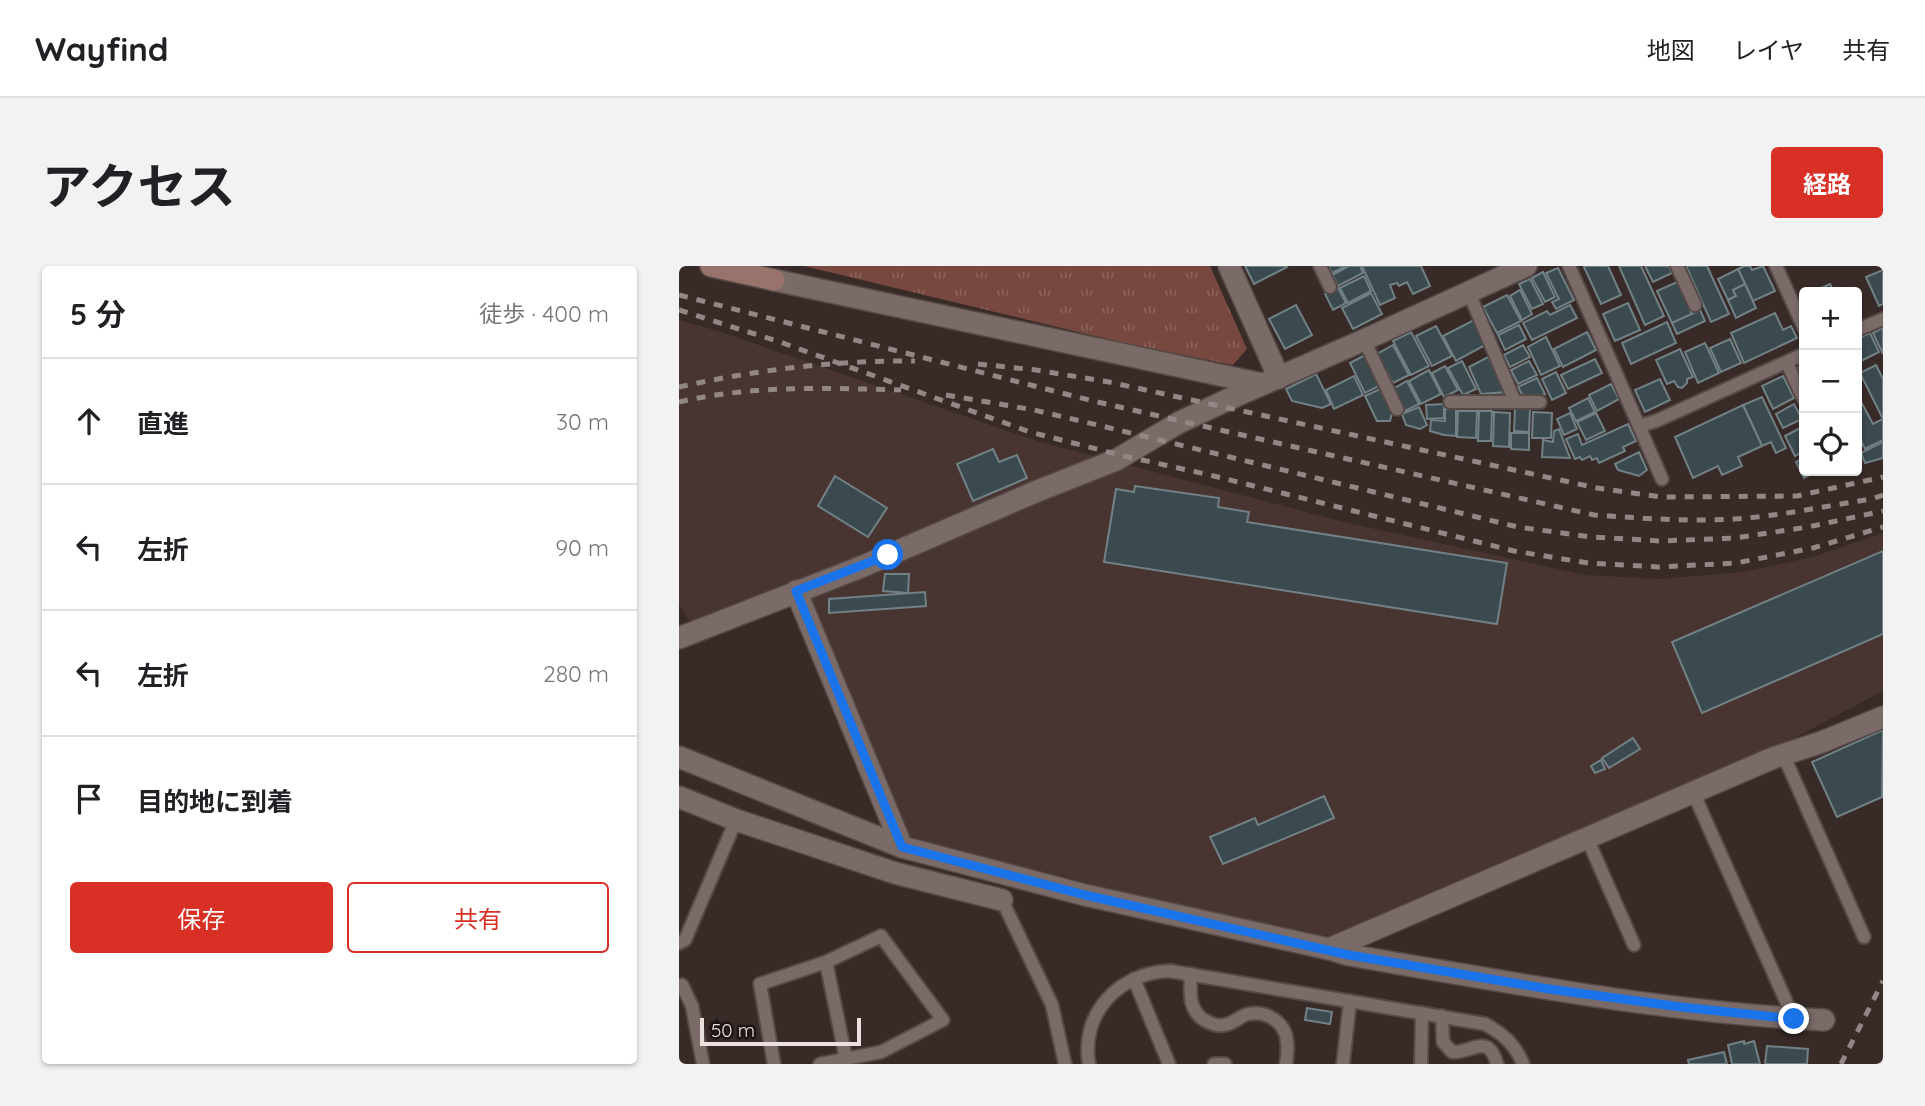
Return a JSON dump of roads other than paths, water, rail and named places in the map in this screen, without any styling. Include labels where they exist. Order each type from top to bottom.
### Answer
[{"type":"street","points":[[711,266],[1271,381]]},
{"type":"street","points":[[1229,266],[1271,381]]},
{"type":"street","points":[[682,632],[861,567],[1116,460],[1180,422],[1526,266]]},
{"type":"street","points":[[796,591],[902,847]]},
{"type":"street","points":[[1329,949],[1783,754],[1822,742],[1883,717]]},
{"type":"street","points":[[679,757],[902,847],[1085,895],[1349,955],[1549,989],[1681,1007],[1824,1020]]},
{"type":"street","points":[[679,797],[736,821],[895,873],[1002,900]]},
{"type":"lane","points":[[1320,266],[1330,287]]},
{"type":"lane","points":[[1569,266],[1662,479]]},
{"type":"lane","points":[[1677,266],[1695,305]]},
{"type":"lane","points":[[1776,266],[1799,317]]},
{"type":"lane","points":[[1469,293],[1515,402]]},
{"type":"lane","points":[[1862,328],[1883,319]]},
{"type":"lane","points":[[1364,340],[1398,409]]},
{"type":"lane","points":[[1639,426],[1656,421],[1799,356]]},
{"type":"lane","points":[[1787,362],[1799,389]]},
{"type":"lane","points":[[1450,402],[1539,402]]},
{"type":"lane","points":[[1783,754],[1864,937]]},
{"type":"lane","points":[[1693,792],[1794,1019]]},
{"type":"lane","points":[[679,943],[685,940],[736,821]]},
{"type":"lane","points":[[1587,838],[1634,945]]},
{"type":"lane","points":[[1002,900],[1052,1005],[1065,1064]]},
{"type":"lane","points":[[774,1064],[760,984],[827,962],[881,936],[943,1020],[885,1050],[820,1064]]},
{"type":"lane","points":[[827,962],[846,1059]]},
{"type":"lane","points":[[1089,1064],[1088,1038],[1100,1008],[1114,992],[1134,979],[1154,971],[1191,974],[1485,1024],[1509,1040],[1523,1064]]},
{"type":"lane","points":[[1191,974],[1193,1007],[1204,1021],[1224,1025],[1251,1013],[1261,1013],[1276,1020],[1286,1034],[1286,1064]]},
{"type":"lane","points":[[1134,979],[1169,1064]]},
{"type":"lane","points":[[679,987],[681,985],[692,1006],[703,1064]]},
{"type":"lane","points":[[1343,1064],[1350,1001]]},
{"type":"lane","points":[[1421,1064],[1422,1013]]},
{"type":"lane","points":[[1443,1016],[1442,1036],[1447,1048],[1452,1052],[1459,1052],[1479,1045],[1486,1046],[1495,1056],[1497,1064]]},
{"type":"lane","points":[[885,1050],[888,1064]]},
{"type":"lane","points":[[1214,1064],[1226,1064]]},
{"type":"railway","points":[[679,295],[1093,401],[1594,515],[1681,520],[1734,519],[1769,516],[1883,495]]},
{"type":"railway","points":[[679,310],[780,342],[1030,432],[1514,551],[1588,563],[1659,567],[1736,563],[1813,548],[1883,527]]},
{"type":"railway","points":[[679,387],[796,367],[915,361]]},
{"type":"railway","points":[[978,364],[1109,382],[1597,488],[1661,497],[1797,496],[1883,477]]},
{"type":"railway","points":[[679,402],[762,390],[901,390]]},
{"type":"railway","points":[[946,395],[1034,410],[1518,527],[1591,537],[1661,541],[1735,538],[1808,527],[1883,511]]},
{"type":"railway","points":[[1841,1064],[1883,981]]}]
